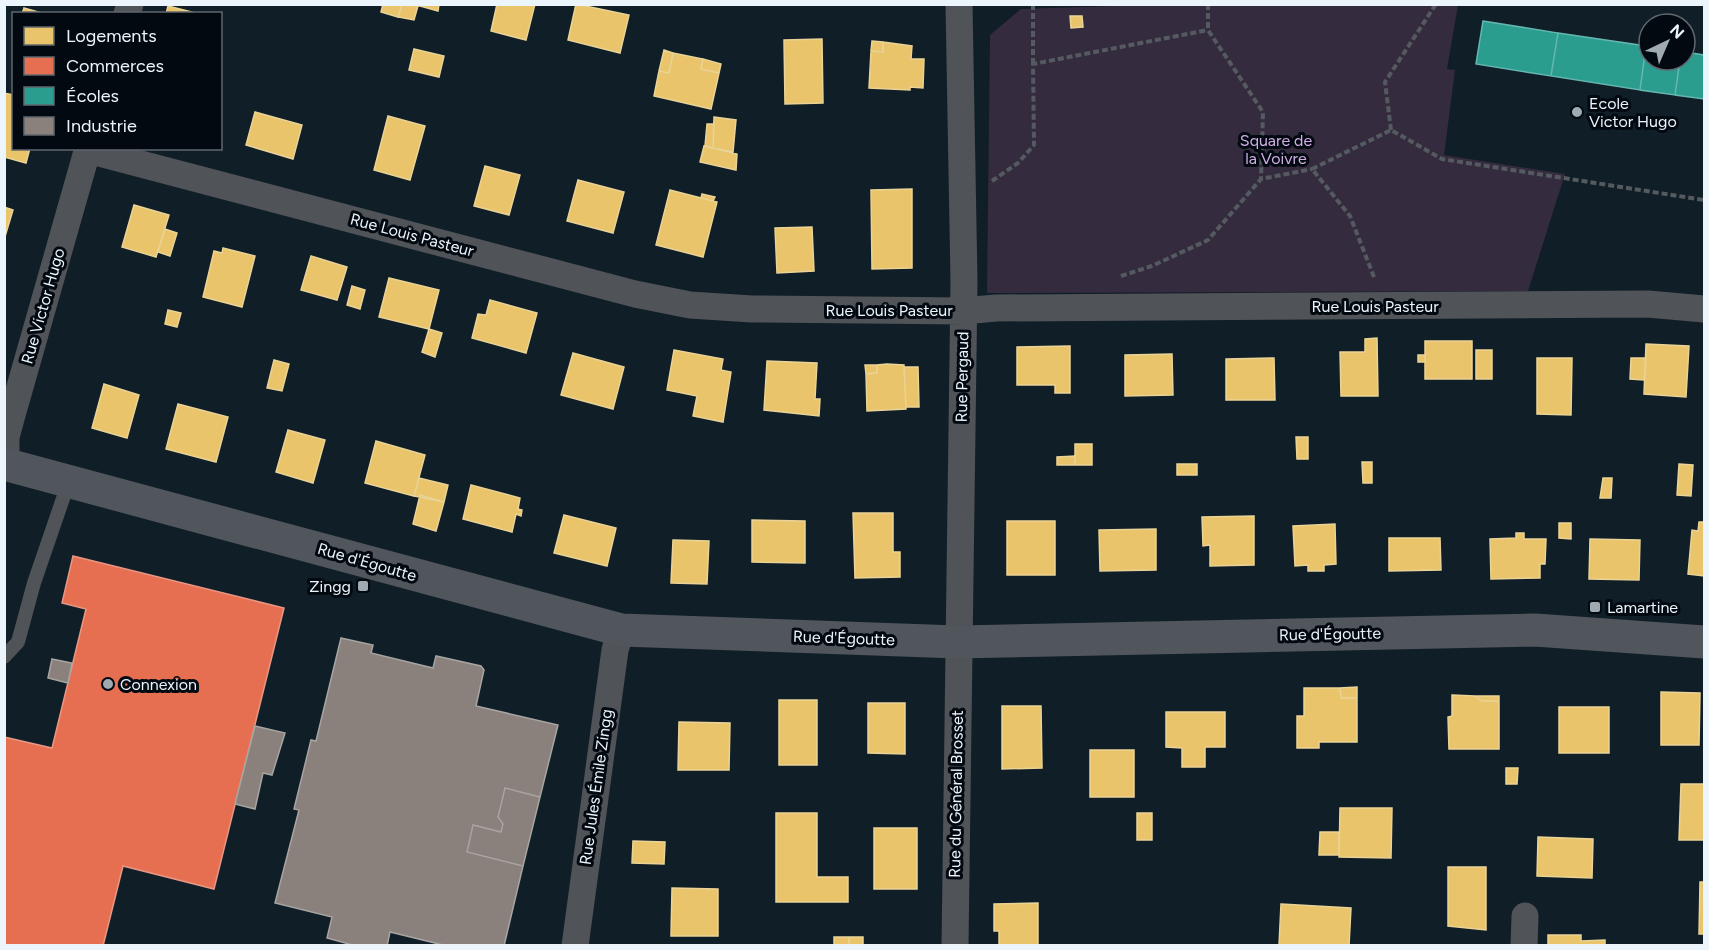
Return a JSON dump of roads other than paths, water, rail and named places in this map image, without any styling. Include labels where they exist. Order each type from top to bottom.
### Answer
[{"type":"main road","name":"Rue d'Égoutte","points":[[5,464],[621,630],[957,642],[1535,630],[1704,642]]},
{"type":"street","name":"Rue Pergaud","points":[[957,642],[963,311],[959,4]]},
{"type":"street","name":"Rue Victor Hugo","points":[[5,464],[6,437],[87,150]]},
{"type":"street","name":"Rue Louis Pasteur","points":[[95,150],[99,153],[623,291],[690,305],[752,309],[963,311],[1007,308],[1648,304],[1704,309]]},
{"type":"street","name":"Rue Jules Émile Zingg","points":[[575,945],[615,650],[621,630]]},
{"type":"street","name":"Rue du Général Brosset","points":[[955,945],[957,642]]},
{"type":"street","points":[[1524,945],[1525,916]]},
{"type":"lane","points":[[4,657],[18,642],[34,583],[69,481]]},
{"type":"place","name":"Ecole Victor Hugo","points":[[1577,112]]},
{"type":"place","name":"Zingg","points":[[363,586]]},
{"type":"place","name":"Lamartine","points":[[1595,607]]},
{"type":"place","name":"Connexion","points":[[108,684]]},
{"type":"park label","name":"Square de la Voivre","points":[[1276,149]]}]
